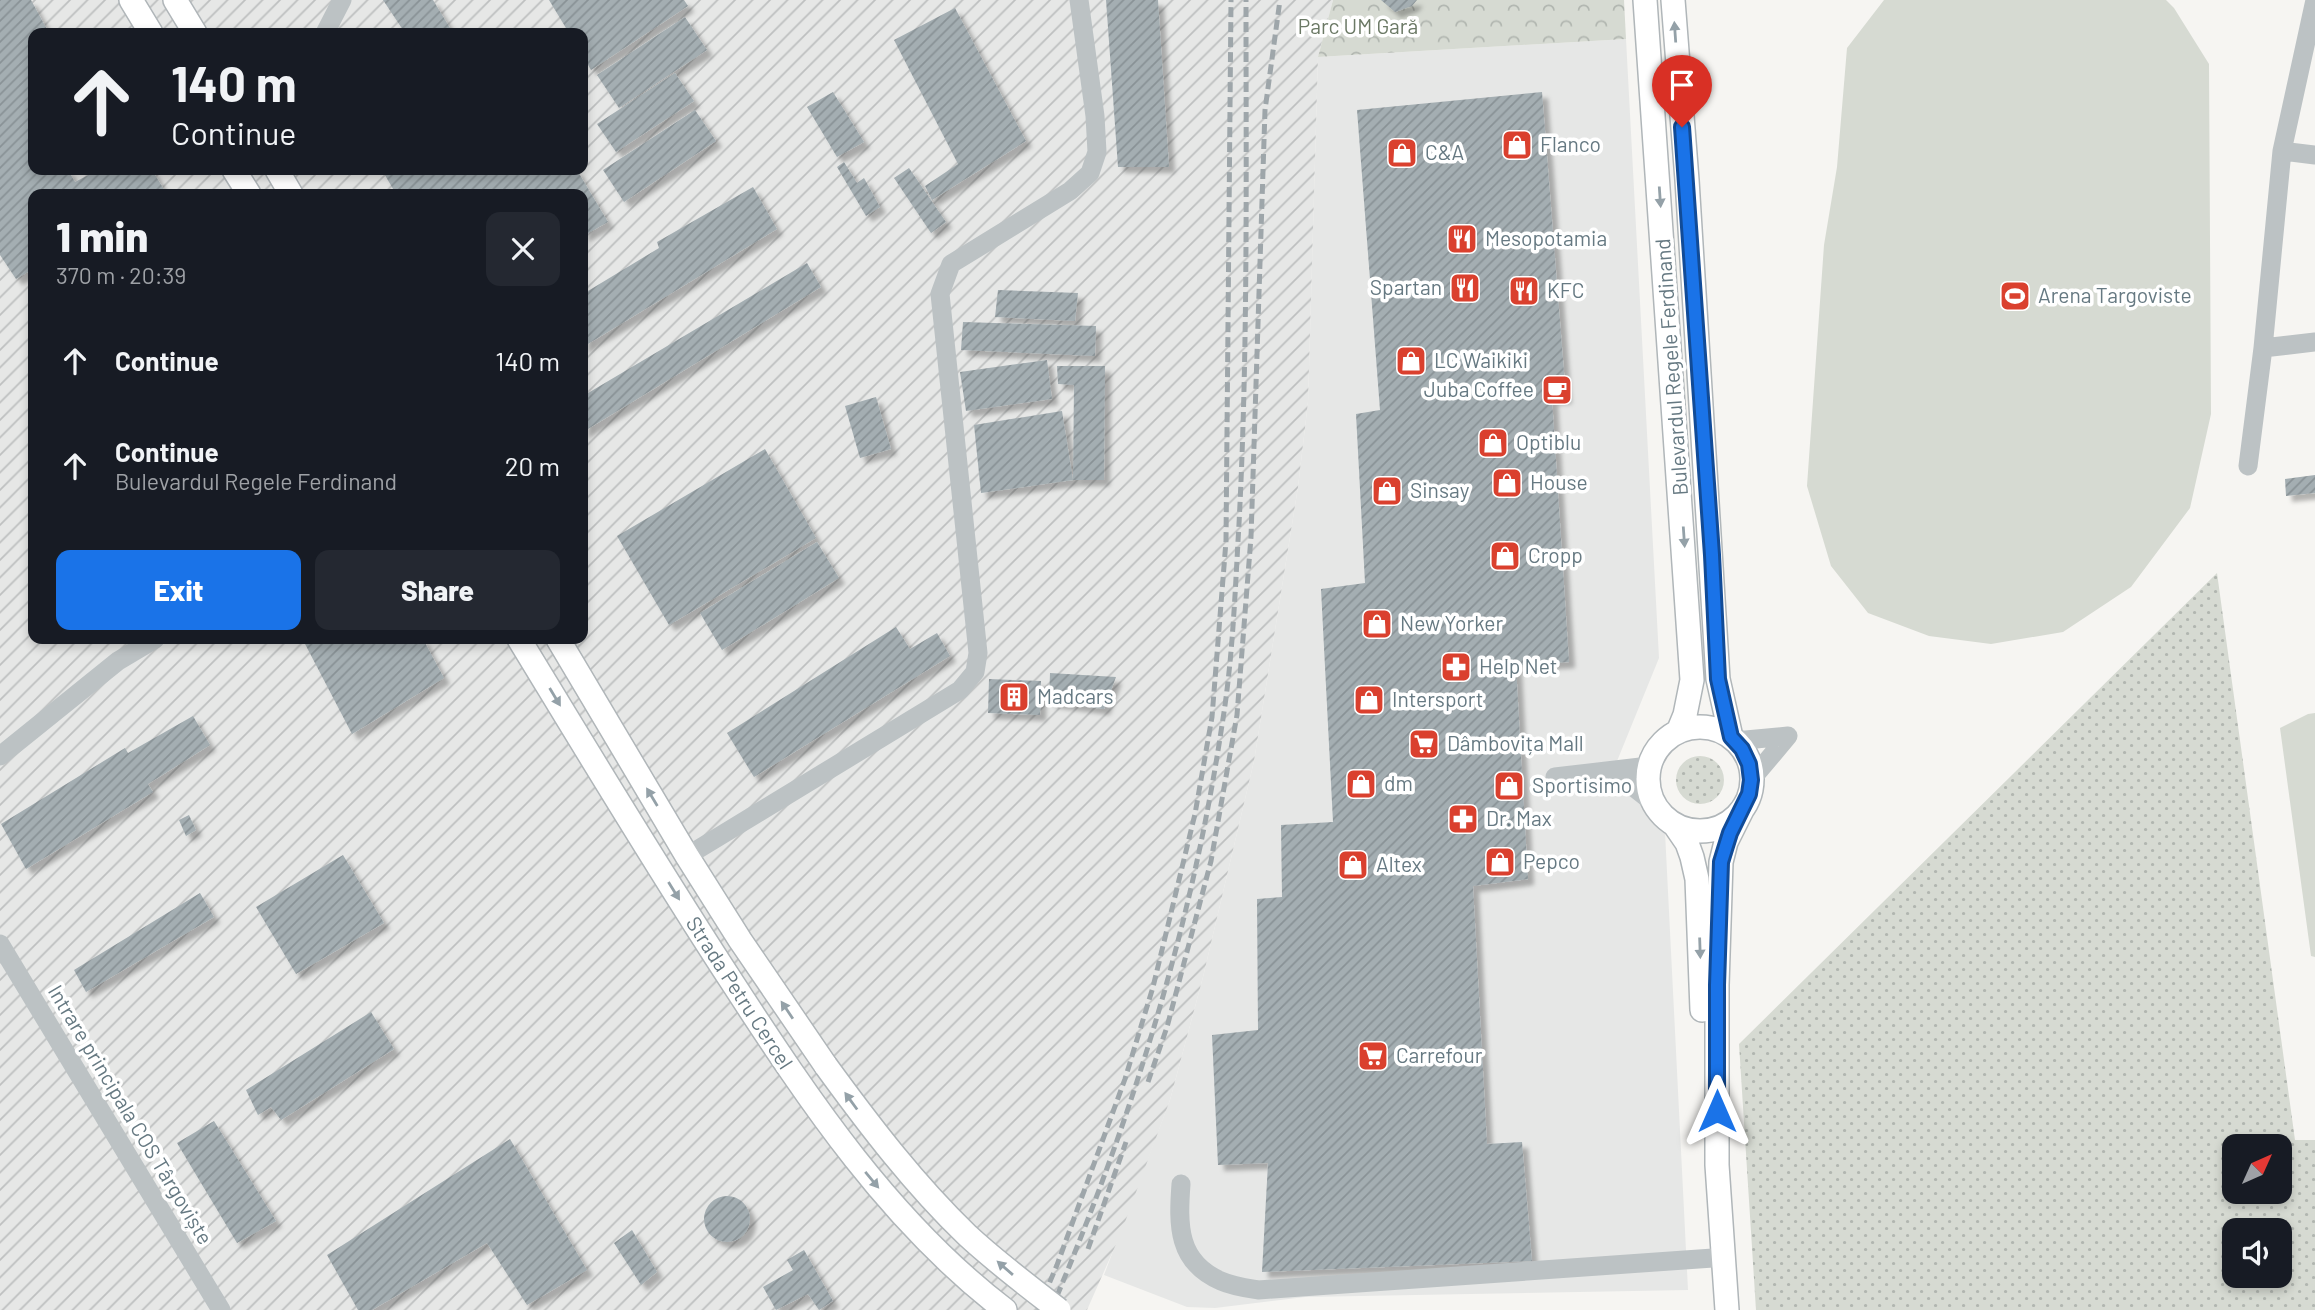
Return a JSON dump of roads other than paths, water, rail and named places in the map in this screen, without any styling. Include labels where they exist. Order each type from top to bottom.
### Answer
[{"type":"main road","points":[[131,0],[148,28]]},
{"type":"main road","points":[[175,0],[192,28]]},
{"type":"main road","name":"Bulevardul Regele Ferdinand","points":[[1645,0],[1692,680],[1685,715],[1678,732],[1665,740],[1655,752],[1649,766]]},
{"type":"main road","name":"Bulevardul Regele Ferdinand","points":[[1673,0],[1719,687],[1733,739]]},
{"type":"main road","name":"Strada Petru Cercel","points":[[522,644],[635,830],[800,1087],[849,1152],[910,1224],[1005,1310]]},
{"type":"main road","name":"Strada Petru Cercel","points":[[561,644],[687,856],[825,1066],[897,1160],[933,1200],[968,1236],[1059,1310]]},
{"type":"main road","points":[[1678,732],[1692,727],[1709,727],[1733,739],[1749,764],[1751,780],[1749,794],[1730,833],[1721,862],[1717,985],[1717,1165],[1727,1310]]},
{"type":"main road","points":[[1649,766],[1648,779],[1655,804],[1687,843],[1697,880],[1715,1310]]},
{"type":"main road","points":[[1674,824],[1686,829],[1718,828],[1733,819],[1743,808]]},
{"type":"lane","points":[[328,28],[342,0]]},
{"type":"lane","points":[[687,856],[960,690],[975,672],[978,653],[940,294],[951,264],[1070,191],[1090,173],[1097,152],[1095,116],[1079,0]]},
{"type":"lane","points":[[2248,466],[2263,348],[2282,151],[2315,0]]},
{"type":"lane","points":[[2282,151],[2315,155]]},
{"type":"lane","points":[[2263,348],[2315,342]]},
{"type":"lane","points":[[0,756],[118,661],[147,644]]},
{"type":"lane","points":[[1733,739],[1788,736],[1751,780]]},
{"type":"lane","points":[[1555,777],[1649,766]]},
{"type":"lane","points":[[1613,771],[1655,804]]},
{"type":"lane","name":"Intrare principala COS Târgoviște","points":[[0,944],[221,1310]]},
{"type":"lane","points":[[1181,1184],[1181,1236],[1189,1255],[1202,1270],[1222,1282],[1258,1290],[1713,1258]]},
{"type":"railway","points":[[1038,1310],[1125,1079],[1153,987],[1195,814],[1212,717],[1226,541],[1231,0]]},
{"type":"railway","points":[[1051,1310],[1107,1168],[1155,1023],[1194,875],[1222,725],[1233,624],[1242,459],[1246,262],[1246,0]]},
{"type":"railway","points":[[1148,1082],[1167,1027],[1211,861],[1237,715],[1251,537],[1265,110],[1280,0]]},
{"type":"railway","points":[[1088,1249],[1126,1142]]},
{"type":"place","name":"Flanco","points":[[1517,145]]},
{"type":"place","name":"C&A","points":[[1402,153]]},
{"type":"place","name":"Mesopotamia","points":[[1462,239]]},
{"type":"place","name":"Spartan","points":[[1465,288]]},
{"type":"place","name":"KFC","points":[[1524,291]]},
{"type":"place","name":"Arena Targoviste","points":[[2015,296]]},
{"type":"place","name":"LC Waikiki","points":[[1411,361]]},
{"type":"place","name":"Juba Coffee","points":[[1557,390]]},
{"type":"place","name":"Optiblu","points":[[1493,443]]},
{"type":"place","name":"House","points":[[1507,483]]},
{"type":"place","name":"Sinsay","points":[[1387,491]]},
{"type":"place","name":"Cropp","points":[[1505,556]]},
{"type":"place","name":"New Yorker","points":[[1377,624]]},
{"type":"place","name":"Help Net","points":[[1456,667]]},
{"type":"place","name":"Madcars","points":[[1014,697]]},
{"type":"place","name":"Intersport","points":[[1369,700]]},
{"type":"place","name":"Dâmbovița Mall","points":[[1424,744]]},
{"type":"place","name":"dm","points":[[1361,784]]},
{"type":"place","name":"Sportisimo","points":[[1509,786]]},
{"type":"place","name":"Dr. Max","points":[[1463,819]]},
{"type":"place","name":"Pepco","points":[[1500,862]]},
{"type":"place","name":"Altex","points":[[1353,865]]},
{"type":"place","name":"Carrefour","points":[[1373,1056]]},
{"type":"park label","name":"Parc UM Gară","points":[[1358,27]]}]
